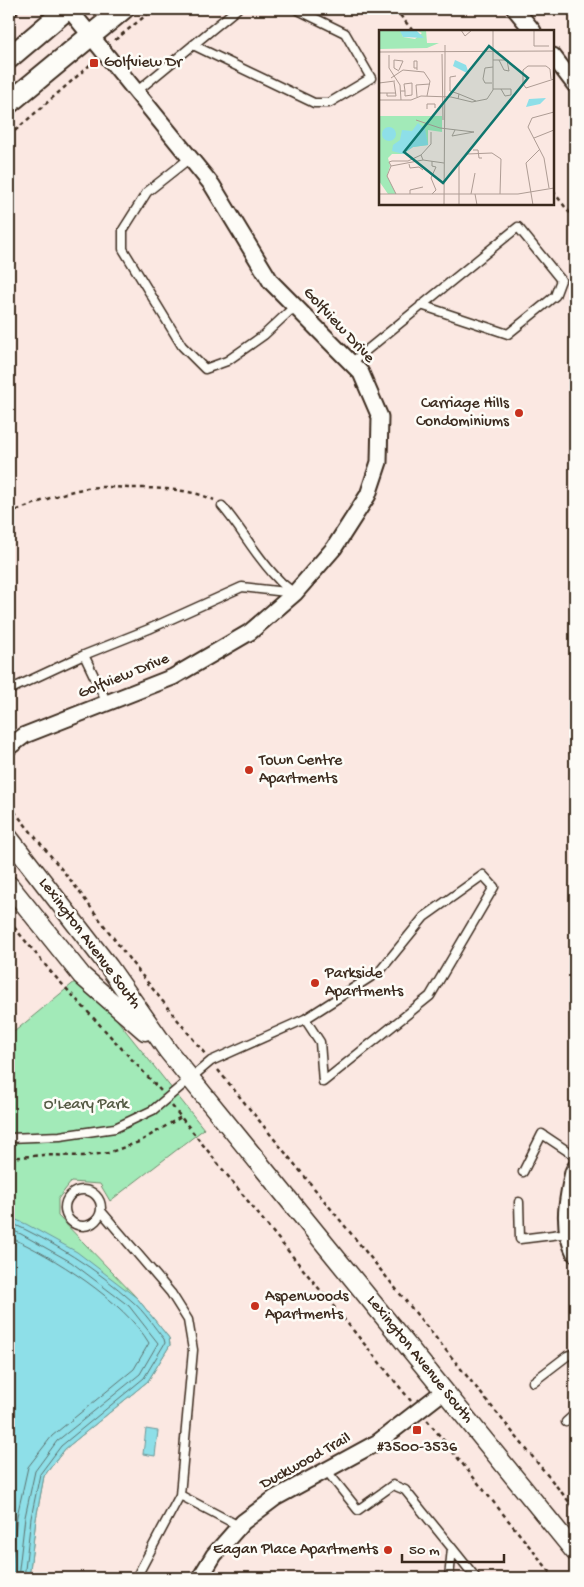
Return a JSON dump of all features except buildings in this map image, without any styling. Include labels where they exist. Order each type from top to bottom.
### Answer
[{"type":"main road","points":[[9,58],[68,9]]},
{"type":"main road","points":[[9,103],[123,9]]},
{"type":"street","name":"Golfview Drive","points":[[9,747],[25,735],[173,677],[250,632],[295,593],[334,548],[368,495],[380,462],[380,417],[361,373],[272,282],[212,185],[68,9]]},
{"type":"street","points":[[515,9],[532,30]]},
{"type":"street","points":[[554,57],[575,85]]},
{"type":"street","name":"Lexington Avenue South","points":[[9,838],[109,967],[168,1051],[575,1552]]},
{"type":"street","name":"Lexington Avenue South","points":[[9,885],[82,976],[168,1051]]},
{"type":"street","points":[[575,1168],[565,1213],[571,1246],[575,1254]]},
{"type":"street","name":"Duckwood Trail","points":[[200,1578],[214,1555],[243,1522],[275,1498],[378,1442],[444,1391]]},
{"type":"lane","points":[[136,92],[237,9]]},
{"type":"lane","points":[[193,45],[314,103],[329,103],[371,78],[345,33],[296,9]]},
{"type":"lane","points":[[190,158],[147,192],[123,230],[123,249],[182,346],[205,369],[227,362],[264,335],[296,306]]},
{"type":"lane","points":[[351,363],[518,226],[561,280],[555,296],[508,334],[422,305]]},
{"type":"lane","points":[[222,506],[233,518],[262,561],[278,580],[295,593]]},
{"type":"lane","points":[[9,690],[84,655],[149,629],[242,587],[295,593]]},
{"type":"lane","points":[[84,655],[106,703]]},
{"type":"lane","points":[[9,1138],[60,1136],[115,1128],[153,1110],[211,1061],[305,1019],[380,971],[424,917],[483,875],[494,888],[430,996],[323,1082],[320,1042],[305,1019]]},
{"type":"lane","points":[[523,1172],[542,1134],[575,1156]]},
{"type":"lane","points":[[101,1211],[95,1222],[83,1226],[72,1222],[65,1212],[64,1206],[69,1195],[74,1191],[86,1189],[92,1191],[100,1200],[101,1211],[171,1293],[188,1320],[193,1350],[180,1495],[136,1578]]},
{"type":"lane","points":[[519,1202],[520,1239],[569,1234]]},
{"type":"lane","points":[[533,1382],[567,1356],[575,1353]]},
{"type":"lane","points":[[566,1422],[575,1414]]},
{"type":"lane","points":[[326,1470],[358,1510],[392,1485],[405,1490],[476,1578]]},
{"type":"lane","points":[[180,1495],[239,1526]]},
{"type":"lane","points":[[449,1578],[452,1548]]},
{"type":"path","points":[[9,20],[22,9]]},
{"type":"path","points":[[115,40],[154,9]]},
{"type":"path","points":[[395,9],[412,30]]},
{"type":"path","points":[[9,136],[91,64]]},
{"type":"path","points":[[554,192],[575,220]]},
{"type":"path","points":[[9,513],[63,494],[83,489],[106,488],[172,489],[195,493],[213,499],[222,506]]},
{"type":"path","points":[[9,806],[72,882],[132,963],[575,1509]]},
{"type":"path","points":[[9,921],[51,972],[166,1098],[271,1230],[555,1578]]},
{"type":"path","points":[[9,1158],[82,1156],[108,1153],[139,1142],[181,1118]]},
{"type":"green space","name":"O'Leary Park","points":[[82,976],[204,1129],[110,1201],[100,1184],[71,1182],[58,1199],[58,1216],[137,1298],[169,1338],[170,1345],[148,1381],[65,1449],[44,1476],[36,1519],[29,1578],[9,1578],[9,1036]]},
{"type":"water","points":[[9,1217],[26,1224],[77,1252],[137,1298],[169,1338],[170,1345],[148,1381],[65,1449],[44,1476],[36,1519],[29,1578],[9,1578]]},
{"type":"water","points":[[146,1429],[158,1431],[155,1456],[143,1454]]},
{"type":"place","name":"Golfview Dr","points":[[94,63]]},
{"type":"place","name":"Carriage Hills Condominiums","points":[[519,413]]},
{"type":"place","name":"Town Centre Apartments","points":[[249,770]]},
{"type":"place","name":"Parkside Apartments","points":[[315,983]]},
{"type":"place","name":"Aspenwoods Apartments","points":[[255,1306]]},
{"type":"place","name":"#3500-3536","points":[[417,1430]]},
{"type":"place","name":"Eagan Place Apartments","points":[[388,1550]]}]
